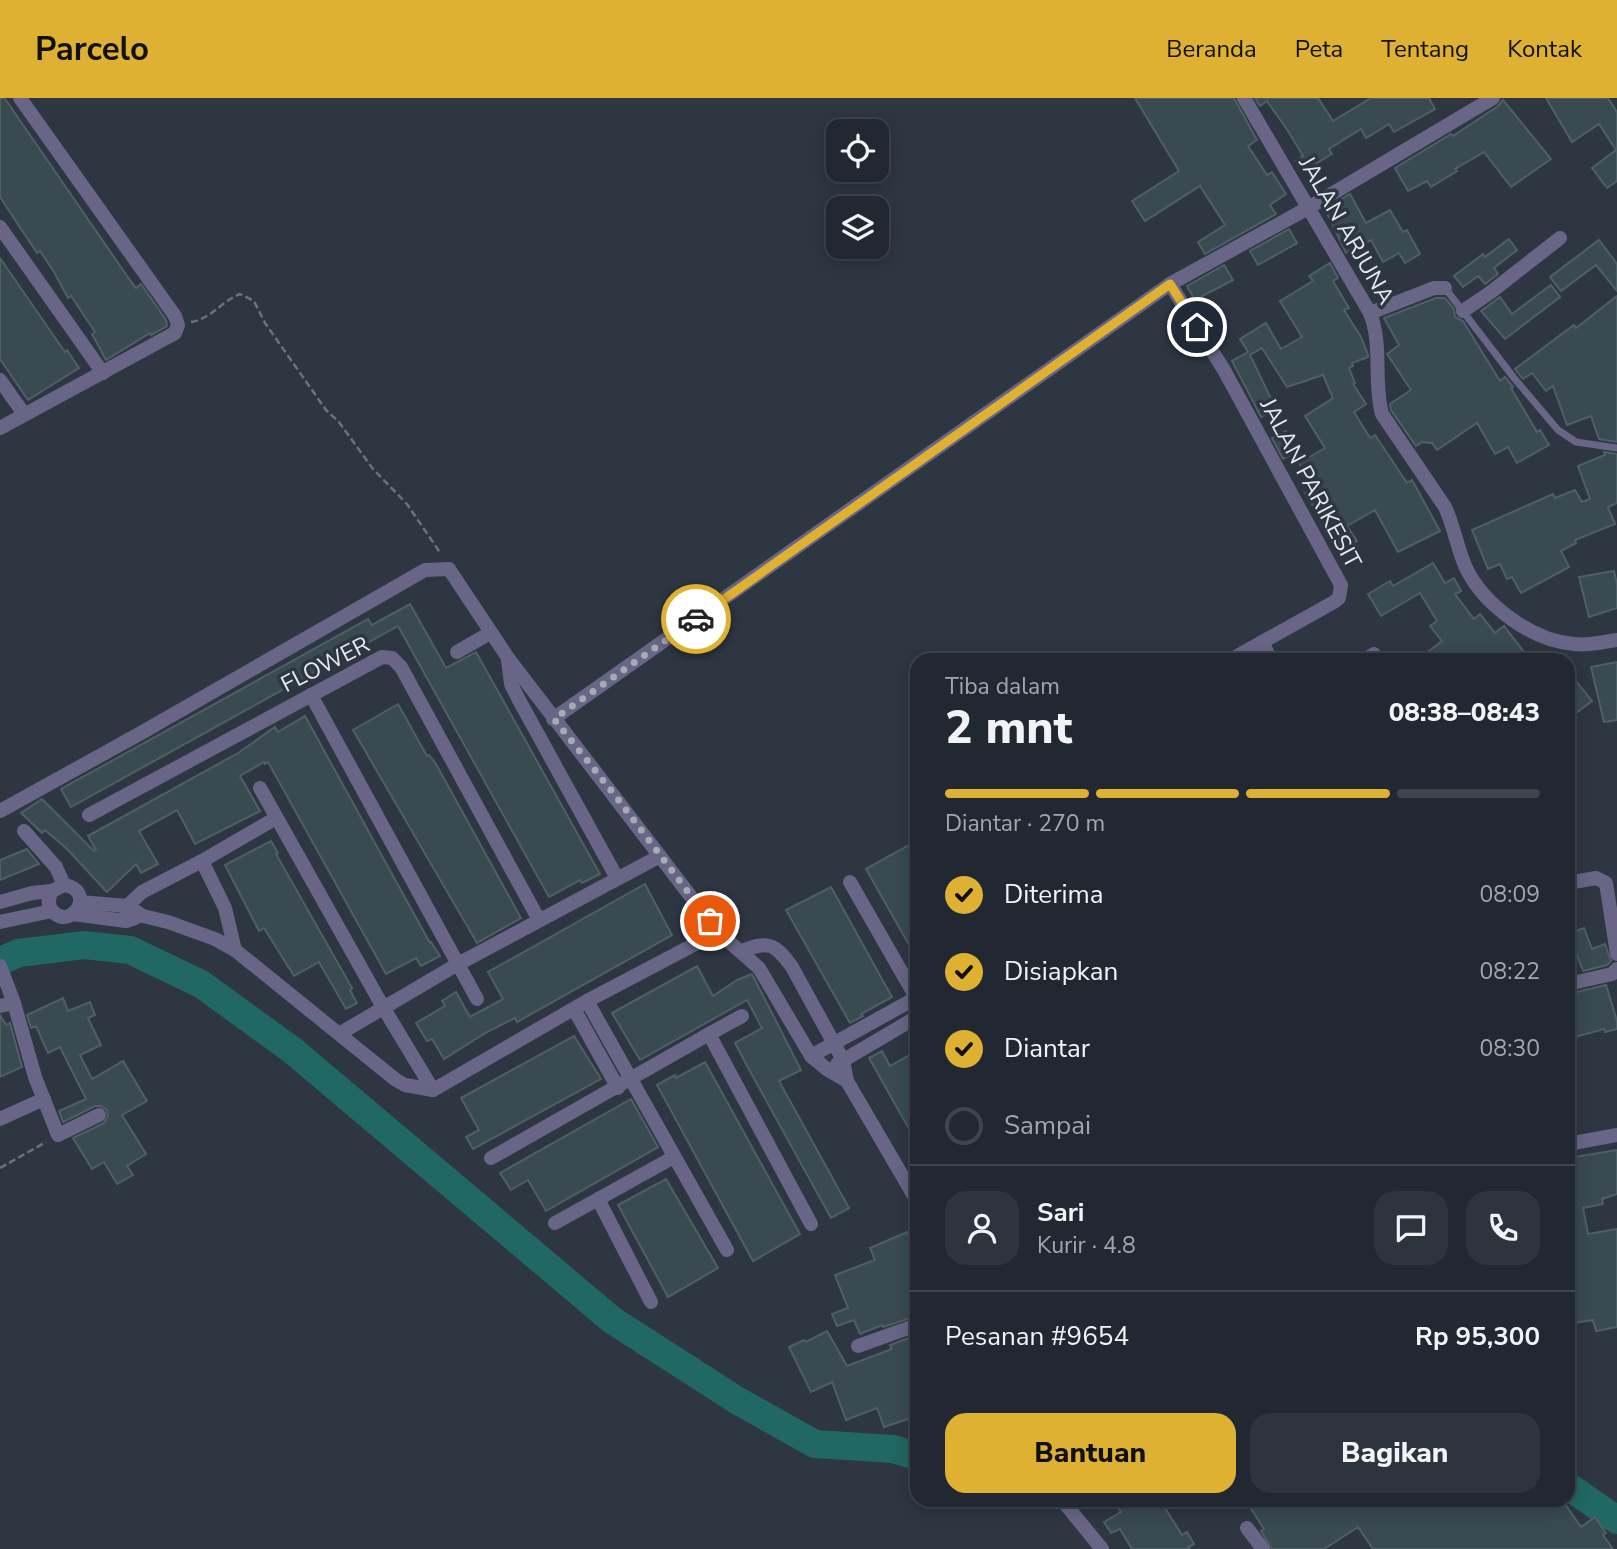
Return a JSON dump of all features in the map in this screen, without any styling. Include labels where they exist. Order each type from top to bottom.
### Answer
[{"type":"street","points":[[0,428],[175,333],[178,325],[175,316],[20,98]]},
{"type":"street","name":"JALAN ARJUNA","points":[[1244,98],[1370,313],[1377,339],[1378,399],[1382,414],[1445,507],[1465,566],[1480,590],[1513,620],[1557,641],[1589,645],[1617,640]]},
{"type":"street","points":[[554,719],[1170,284],[1308,208],[1493,98]]},
{"type":"street","points":[[0,227],[103,373]]},
{"type":"street","points":[[1463,310],[1492,292],[1560,238]]},
{"type":"street","name":"JALAN PARIKESIT","points":[[1170,284],[1224,370],[1341,586],[1339,598],[1334,602],[1242,653]]},
{"type":"street","points":[[1370,313],[1434,288],[1445,288]]},
{"type":"street","points":[[0,380],[24,414]]},
{"type":"street","points":[[0,811],[425,570],[449,569],[508,658],[718,932],[759,968],[811,1056],[846,1081]]},
{"type":"street","points":[[457,652],[491,633]]},
{"type":"street","points":[[1262,642],[1268,653]]},
{"type":"street","name":"FLOWER","points":[[89,815],[382,657],[392,658],[401,667],[539,920]]},
{"type":"street","points":[[508,658],[509,673],[519,700],[617,878]]},
{"type":"street","points":[[312,695],[477,999]]},
{"type":"street","points":[[260,788],[383,1007],[433,1090]]},
{"type":"street","points":[[127,913],[142,892],[276,818]]},
{"type":"street","points":[[24,831],[57,867],[58,888],[49,897],[52,911]]},
{"type":"street","points":[[339,1034],[458,964],[660,856]]},
{"type":"street","points":[[202,861],[225,908],[235,950]]},
{"type":"street","points":[[1575,882],[1595,878],[1606,883],[1617,954]]},
{"type":"street","points":[[850,882],[910,974]]},
{"type":"street","points":[[0,902],[58,888],[74,888],[77,908]]},
{"type":"street","points":[[0,922],[52,911],[66,916],[77,908],[143,916],[195,931],[235,950],[396,1080],[405,1086],[433,1090],[587,1001],[718,932]]},
{"type":"street","points":[[742,951],[770,944],[792,967],[843,1060],[846,1081],[910,1189]]},
{"type":"street","points":[[1575,982],[1612,974],[1617,969]]},
{"type":"street","points":[[2,971],[7,1004],[58,1135],[99,1115]]},
{"type":"street","points":[[587,1001],[727,1250]]},
{"type":"street","points":[[811,1056],[910,1003]]},
{"type":"street","points":[[574,1009],[618,1088]]},
{"type":"street","points":[[491,1158],[742,1016]]},
{"type":"street","points":[[828,1070],[910,1021]]},
{"type":"street","points":[[709,1034],[811,1224]]},
{"type":"street","points":[[0,1119],[44,1099]]},
{"type":"street","points":[[1575,1143],[1617,1135]]},
{"type":"street","points":[[555,1223],[674,1157]]},
{"type":"street","points":[[598,1199],[651,1302]]},
{"type":"street","points":[[858,1346],[910,1327]]},
{"type":"street","points":[[1068,1507],[1102,1549]]},
{"type":"street","points":[[1247,1528],[1263,1549]]},
{"type":"lane","points":[[1445,288],[1558,430],[1576,442],[1617,448]]},
{"type":"path","points":[[178,325],[198,321],[240,294],[254,301],[265,323],[320,401],[373,469],[407,504],[447,562],[449,569]]},
{"type":"path","points":[[0,1168],[58,1135]]},
{"type":"building","points":[[0,98],[4,98],[8,103],[127,276],[136,288],[141,284],[166,320],[167,326],[151,335],[150,333],[106,360],[92,334],[95,332],[71,296],[68,298],[40,251],[37,253],[0,197]]},
{"type":"building","points":[[1135,98],[1234,98],[1257,140],[1248,146],[1267,175],[1272,172],[1286,194],[1270,205],[1276,214],[1205,254],[1198,242],[1225,225],[1200,186],[1145,221],[1132,201],[1179,171]]},
{"type":"building","points":[[1255,98],[1318,98],[1333,121],[1371,98],[1429,98],[1435,109],[1394,132],[1389,124],[1366,138],[1361,129],[1329,149],[1332,154],[1302,172],[1295,161],[1303,156],[1288,131],[1267,101],[1260,106]]},
{"type":"building","points":[[1546,98],[1608,98],[1617,112],[1617,181],[1607,188],[1592,168],[1616,150],[1599,124],[1572,142]]},
{"type":"building","points":[[1503,100],[1551,159],[1511,187],[1484,152],[1431,187],[1427,181],[1408,191],[1395,168],[1451,134],[1453,136]]},
{"type":"building","points":[[1350,194],[1366,223],[1390,210],[1403,232],[1407,230],[1420,254],[1405,263],[1399,253],[1383,262],[1371,240],[1346,253],[1325,209]]},
{"type":"building","points":[[1289,229],[1297,243],[1258,265],[1250,251]]},
{"type":"building","points":[[1509,239],[1517,250],[1494,268],[1498,274],[1485,284],[1478,276],[1463,287],[1454,276]]},
{"type":"building","points":[[1599,240],[1617,264],[1617,291],[1596,265],[1561,291],[1550,277]]},
{"type":"building","points":[[0,258],[79,368],[28,400],[0,359]]},
{"type":"building","points":[[1330,263],[1338,278],[1333,281],[1349,308],[1344,310],[1361,337],[1368,355],[1352,363],[1353,366],[1349,368],[1355,383],[1353,384],[1366,404],[1354,412],[1370,438],[1375,435],[1407,483],[1412,480],[1440,531],[1398,552],[1375,510],[1347,526],[1357,541],[1342,551],[1305,493],[1313,488],[1299,463],[1325,448],[1305,416],[1333,398],[1323,375],[1287,387],[1262,348],[1250,355],[1276,409],[1261,417],[1232,361],[1248,352],[1240,339],[1266,323],[1281,349],[1302,337],[1280,301],[1313,281],[1309,276]]},
{"type":"building","points":[[1224,265],[1233,280],[1195,300],[1187,286]]},
{"type":"building","points":[[1551,285],[1560,297],[1505,339],[1481,311],[1500,297],[1512,314]]},
{"type":"building","points":[[1617,296],[1617,442],[1599,439],[1591,416],[1567,425],[1553,386],[1546,391],[1532,373],[1523,379],[1515,369],[1574,325],[1576,328]]},
{"type":"building","points":[[1436,298],[1445,298],[1454,309],[1455,317],[1463,321],[1500,381],[1505,377],[1513,387],[1511,388],[1537,432],[1540,430],[1549,445],[1517,463],[1508,447],[1495,454],[1477,423],[1437,450],[1432,443],[1422,442],[1416,446],[1391,410],[1390,404],[1411,390],[1387,354],[1399,345],[1384,318]]},
{"type":"building","points":[[1286,431],[1297,452],[1283,459],[1272,438]]},
{"type":"building","points":[[1604,452],[1617,454],[1617,503],[1608,507],[1615,524],[1575,540],[1576,543],[1561,551],[1569,567],[1521,593],[1512,577],[1507,579],[1500,564],[1488,569],[1472,530],[1553,494],[1555,498],[1575,490],[1582,502],[1590,499],[1578,466],[1605,455]]},
{"type":"building","points":[[1433,563],[1445,583],[1454,578],[1461,591],[1455,594],[1474,619],[1480,614],[1495,633],[1504,626],[1525,653],[1426,653],[1442,641],[1430,626],[1437,621],[1420,593],[1381,616],[1368,594],[1390,581],[1393,586]]},
{"type":"building","points":[[1614,571],[1617,608],[1589,617],[1579,577]]},
{"type":"building","points":[[410,604],[446,668],[476,652],[600,874],[582,883],[580,880],[549,897],[398,626],[71,807],[61,789],[368,619],[372,625]]},
{"type":"building","points":[[1617,662],[1617,720],[1604,722],[1591,667]]},
{"type":"building","points":[[1575,680],[1592,701],[1575,714]]},
{"type":"building","points":[[398,704],[427,756],[436,764],[521,918],[477,943],[353,730]]},
{"type":"building","points":[[305,716],[430,943],[440,956],[421,966],[416,958],[386,974],[268,762],[240,776],[260,811],[195,844],[177,810],[139,831],[158,864],[141,873],[136,864],[107,892],[67,849],[45,830],[42,833],[21,813],[42,799],[94,851],[96,850],[88,836],[238,753],[275,727],[278,732]]},
{"type":"building","points":[[271,841],[352,988],[350,990],[357,1003],[346,1009],[319,962],[294,976],[264,928],[259,931],[225,865]]},
{"type":"building","points":[[910,847],[910,947],[866,869]]},
{"type":"building","points":[[27,849],[39,864],[0,880],[0,860]]},
{"type":"building","points":[[645,884],[672,935],[517,1022],[515,1018],[487,1032],[444,1059],[432,1039],[427,1041],[416,1023],[445,1006],[442,1001],[456,992],[470,1017],[503,999],[488,972]]},
{"type":"building","points":[[831,887],[892,997],[850,1023],[786,910]]},
{"type":"building","points":[[1584,928],[1592,949],[1605,944],[1611,961],[1607,965],[1583,971],[1575,949],[1575,931]]},
{"type":"building","points":[[697,966],[713,996],[737,980],[752,974],[801,1070],[779,1081],[849,1208],[831,1218],[735,1043],[762,1028],[747,1000],[640,1060],[612,1013]]},
{"type":"building","points":[[1606,985],[1617,1029],[1605,1032],[1604,1029],[1575,1037],[1575,992]]},
{"type":"building","points":[[63,998],[68,1011],[90,1002],[95,1015],[88,1018],[101,1045],[80,1055],[92,1079],[123,1061],[147,1101],[122,1115],[146,1154],[127,1166],[133,1175],[117,1184],[104,1162],[92,1169],[73,1138],[104,1123],[108,1116],[107,1110],[95,1106],[63,1122],[59,1111],[86,1099],[60,1047],[48,1053],[36,1026],[31,1028],[27,1015]]},
{"type":"building","points":[[0,1015],[6,1025],[10,1023],[22,1067],[0,1077]]},
{"type":"building","points":[[574,1036],[601,1079],[473,1149],[466,1137],[479,1130],[461,1098]]},
{"type":"building","points":[[882,1051],[890,1066],[910,1055],[910,1131],[869,1058]]},
{"type":"building","points":[[705,1062],[800,1234],[753,1261],[657,1085]]},
{"type":"building","points":[[631,1099],[658,1147],[546,1211],[528,1180],[511,1190],[500,1173]]},
{"type":"building","points":[[1617,1150],[1617,1194],[1602,1199],[1603,1204],[1583,1208],[1588,1234],[1617,1229],[1617,1327],[1596,1331],[1593,1320],[1575,1323],[1575,1157]]},
{"type":"building","points":[[666,1179],[718,1268],[668,1297],[618,1205]]},
{"type":"building","points":[[907,1232],[910,1239],[910,1318],[860,1334],[854,1320],[837,1326],[832,1314],[848,1308],[835,1275],[875,1260],[870,1248]]},
{"type":"building","points":[[827,1331],[847,1366],[892,1349],[890,1345],[910,1338],[910,1418],[884,1427],[877,1408],[846,1420],[832,1382],[811,1392],[789,1347],[804,1340],[806,1342]]},
{"type":"building","points":[[1118,1507],[1164,1507],[1182,1535],[1187,1532],[1194,1544],[1188,1547],[1190,1549],[1132,1549],[1120,1529],[1111,1533],[1104,1522],[1121,1512]]},
{"type":"building","points":[[1250,1507],[1567,1507],[1581,1527],[1595,1517],[1613,1549],[1373,1549],[1358,1527],[1324,1549],[1272,1549],[1261,1531],[1264,1529]]},
{"type":"waterway","points":[[0,961],[19,953],[84,945],[130,950],[201,984],[292,1050],[612,1320],[738,1401],[815,1444],[893,1449],[910,1454]]},
{"type":"waterway","points":[[1575,1491],[1617,1520]]},
{"type":"way so far","points":[[696,619],[554,719],[710,921]]},
{"type":"route","points":[[696,619],[1170,284],[1197,327]]}]
